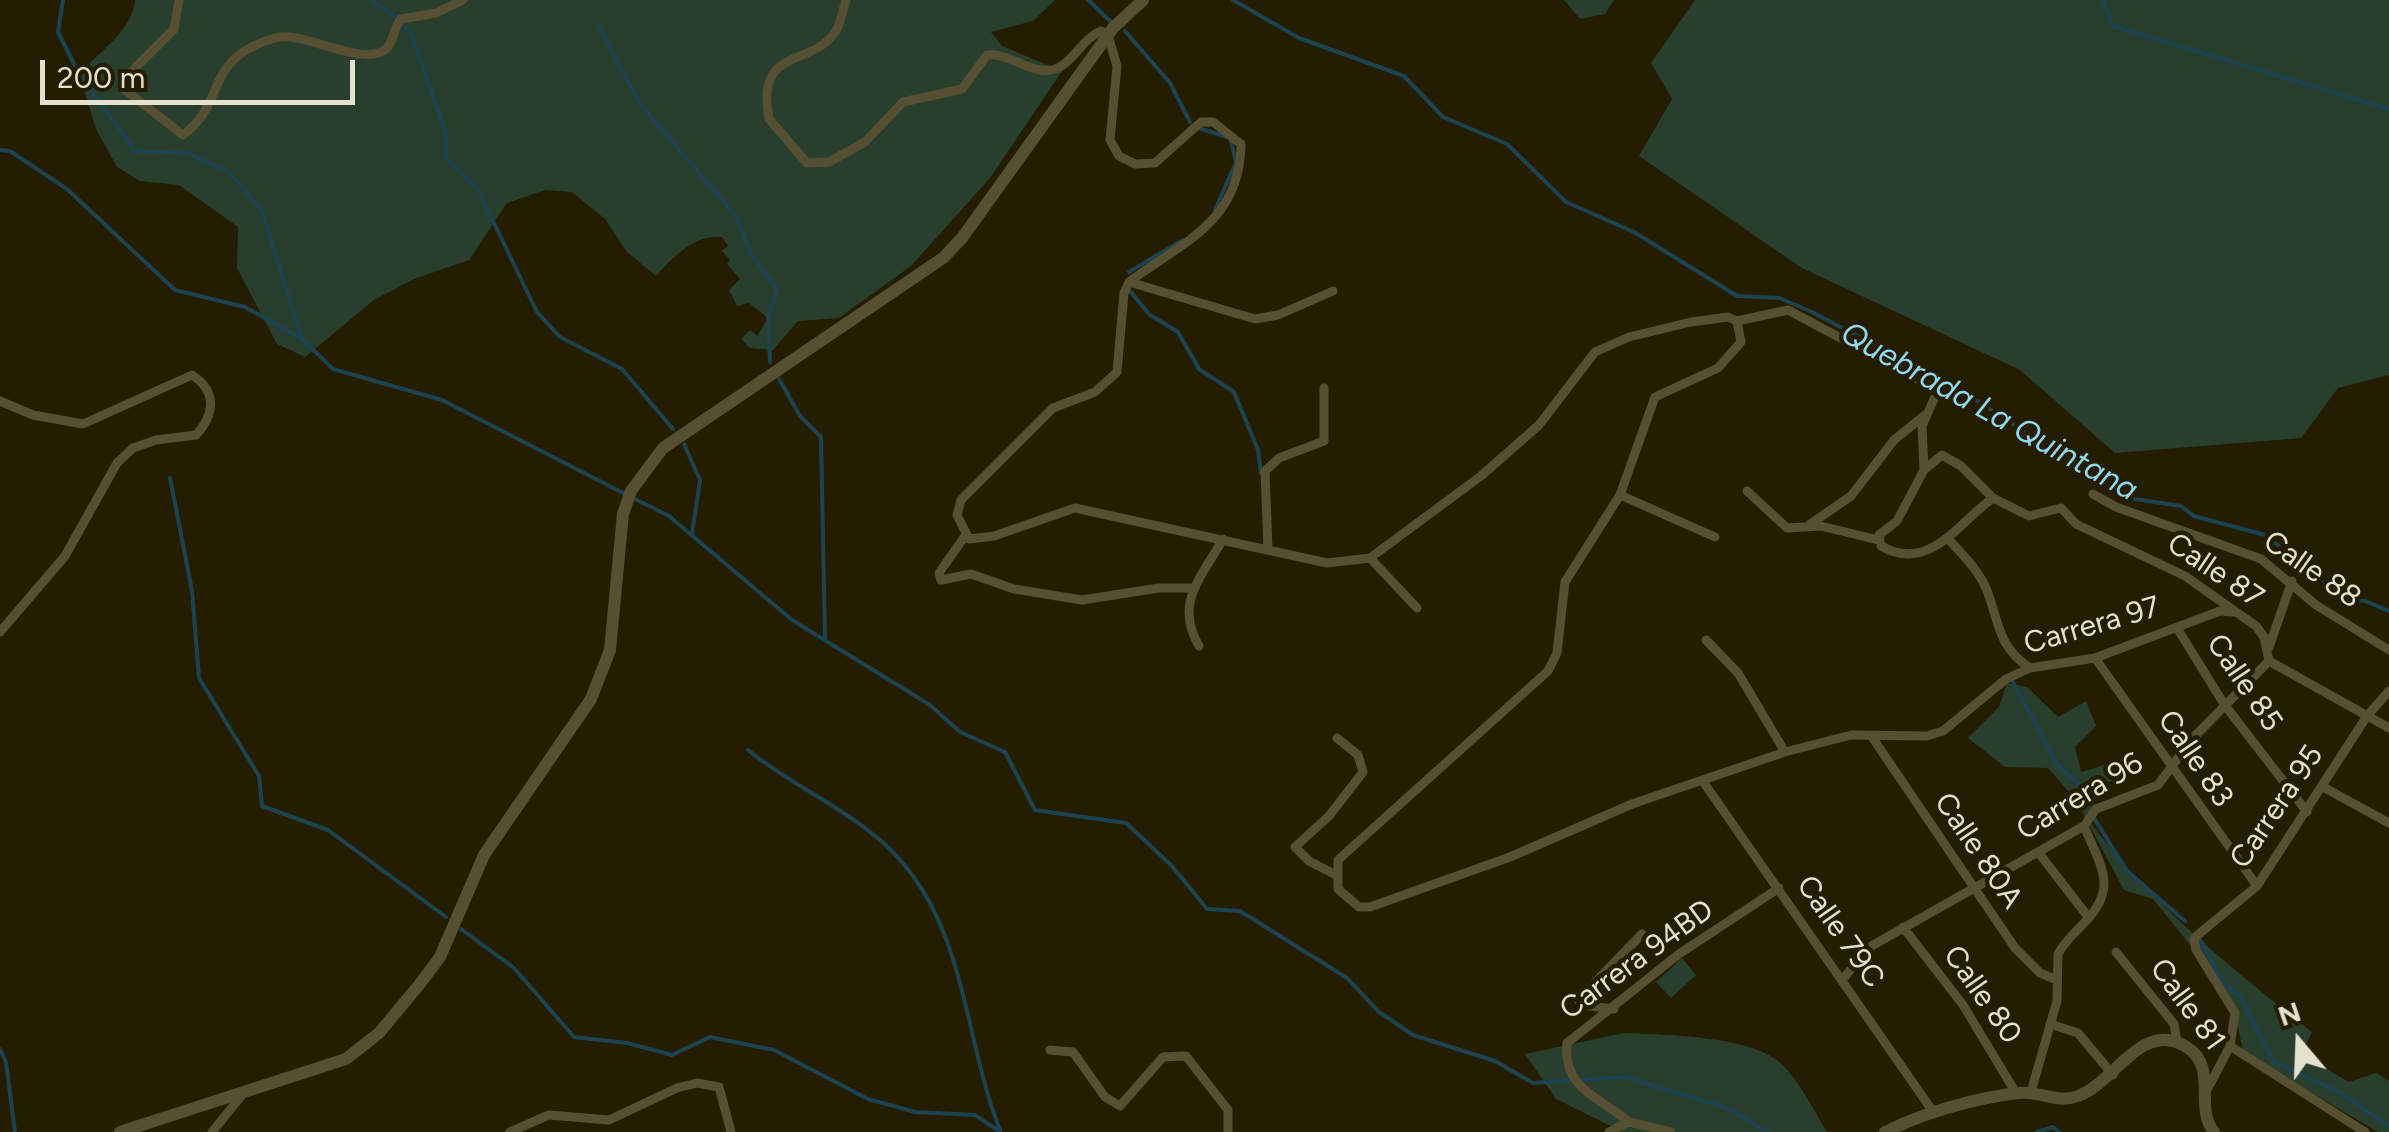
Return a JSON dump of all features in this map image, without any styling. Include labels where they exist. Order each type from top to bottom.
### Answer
[{"type":"main road","points":[[120,1132],[346,1059],[379,1033],[440,957],[484,855],[578,721],[606,668],[629,496],[663,448],[943,258],[962,238],[1108,35],[1143,0]]},
{"type":"main road","points":[[1885,1132],[1934,1113],[2024,1092],[2073,1098],[2113,1074],[2146,1043],[2177,1042]]},
{"type":"main road","name":"Calle 81","points":[[2177,1042],[2196,1054],[2204,1069],[2206,1092]]},
{"type":"main road","points":[[2206,1092],[2208,1124],[2214,1132]]},
{"type":"street","points":[[179,0],[174,29],[122,81],[124,90],[183,135],[210,100],[227,62],[266,40],[300,37],[354,54],[381,51],[388,46],[401,20],[436,12],[463,0]]},
{"type":"street","points":[[846,0],[835,32],[816,47],[786,60],[768,85],[769,119],[776,133],[807,163],[829,162],[865,142],[903,102],[962,89],[980,60],[988,55],[1011,56],[1047,71],[1061,67],[1094,33],[1108,35],[1107,44],[1118,66],[1110,140],[1119,156],[1135,164],[1155,163],[1201,122],[1213,122],[1241,144],[1238,174],[1210,225],[1129,282],[1124,293],[1118,372],[1095,392],[1053,408],[960,500],[957,515],[964,536]]},
{"type":"street","points":[[1129,282],[1254,318],[1278,316],[1333,291]]},
{"type":"street","points":[[964,536],[975,540],[994,536],[1075,508],[1327,563],[1370,558],[1481,476],[1539,425],[1595,352],[1629,337],[1691,322],[1728,317],[1737,321],[1781,309],[1818,322],[1937,390],[1922,426],[1924,470]]},
{"type":"street","points":[[1337,738],[1358,755],[1362,776],[1329,816],[1295,847],[1309,861],[1336,875],[1338,860],[1350,846],[1548,671],[1557,653],[1565,582],[1620,495],[1655,397],[1731,358],[1742,342],[1737,321]]},
{"type":"street","points":[[0,402],[33,415],[83,424],[192,375],[211,397],[212,412],[196,435],[156,440],[133,448],[116,463],[65,556],[0,632]]},
{"type":"street","points":[[1268,549],[1265,471],[1278,458],[1324,440],[1324,388]]},
{"type":"street","points":[[1808,526],[1851,496],[1894,440],[1928,414]]},
{"type":"street","points":[[1746,490],[1781,524],[1878,540],[1890,551],[1902,553],[1950,540],[1993,498],[1962,466],[1942,455],[1924,470],[1908,504],[1878,540]]},
{"type":"street","name":"Calle 88","points":[[2092,494],[2116,507],[2244,552],[2292,581],[2316,605],[2389,650]]},
{"type":"street","points":[[1620,495],[1715,538]]},
{"type":"street","name":"Calle 87","points":[[1993,498],[2033,517],[2061,508],[2090,532],[2144,553],[2256,626],[2268,656],[2389,728]]},
{"type":"street","points":[[964,536],[939,573],[941,580],[972,574],[1014,588],[1082,600],[1159,588],[1195,588]]},
{"type":"street","points":[[1198,646],[1186,614],[1195,588],[1222,539]]},
{"type":"street","points":[[1950,540],[1983,581],[1994,622],[2007,647],[2030,668]]},
{"type":"street","points":[[1370,558],[1417,608]]},
{"type":"street","name":"Carrera 96","points":[[1843,979],[1868,948],[2084,826],[2096,809],[2158,784],[2268,656],[2292,581]]},
{"type":"street","name":"Carrera 97","points":[[1336,875],[1345,899],[1370,907],[1510,857],[1632,804],[1785,752],[1851,735],[1943,731],[2006,679],[2030,668],[2095,658],[2220,611],[2234,612]]},
{"type":"street","name":"Calle 85","points":[[2177,628],[2224,704],[2308,812]]},
{"type":"street","points":[[1706,640],[1738,674],[1785,752]]},
{"type":"street","name":"Calle 83","points":[[2095,658],[2257,886]]},
{"type":"street","name":"Carrera 95","points":[[2230,1046],[2235,1013],[2196,950],[2194,938],[2257,886],[2366,716],[2389,691]]},
{"type":"street","name":"Calle 80A","points":[[1872,737],[2015,948],[2040,972],[2056,980]]},
{"type":"street","name":"Calle 79C","points":[[1702,780],[1934,1113]]},
{"type":"street","points":[[2323,787],[2389,823]]},
{"type":"street","points":[[2024,1092],[2058,1001],[2056,980],[2062,947],[2100,906],[2105,877],[2084,826]]},
{"type":"street","points":[[2038,852],[2089,918]]},
{"type":"street","name":"Carrera 94BD","points":[[1629,1122],[1602,1098],[1577,1087],[1565,1049],[1573,1038],[1679,954],[1779,888]]},
{"type":"street","name":"Calle 80","points":[[1903,927],[2024,1092]]},
{"type":"street","points":[[1614,1009],[1578,1000],[1642,934]]},
{"type":"street","name":"Calle 81","points":[[2116,952],[2174,1024],[2177,1042]]},
{"type":"street","points":[[2050,1024],[2078,1033],[2113,1074]]},
{"type":"street","points":[[2206,1092],[2230,1046],[2359,1130]]},
{"type":"street","points":[[1050,1050],[1073,1052],[1106,1096],[1120,1106],[1163,1057],[1186,1056],[1228,1110],[1228,1132]]},
{"type":"street","points":[[510,1132],[549,1115],[609,1120],[697,1083],[719,1087],[731,1132]]},
{"type":"street","points":[[212,1132],[242,1095]]},
{"type":"street","points":[[1609,1132],[1629,1122],[1671,1132]]},
{"type":"green space","points":[[135,0],[1055,0],[1033,21],[991,32],[1002,46],[1062,71],[990,178],[911,266],[839,318],[798,321],[773,350],[750,348],[741,339],[750,330],[757,336],[768,318],[749,303],[737,306],[729,290],[740,279],[727,264],[730,260],[722,251],[728,246],[722,237],[694,243],[656,276],[627,252],[605,219],[572,192],[545,190],[507,203],[469,260],[414,279],[374,300],[305,357],[277,344],[237,268],[238,227],[179,185],[140,181],[117,167],[96,129],[79,74],[122,31]]},
{"type":"green space","points":[[1564,0],[1614,0],[1605,14],[1580,19]]},
{"type":"green space","points":[[1695,0],[2389,0],[2389,375],[2338,388],[2301,438],[2115,453],[2020,370],[1802,268],[1639,156],[1672,99],[1651,63]]},
{"type":"green space","points":[[2007,683],[2027,687],[2058,717],[2086,701],[2096,726],[2075,747],[2081,772],[2111,763],[2122,779],[2099,784],[2090,822],[2166,908],[2312,1032],[2301,1054],[2349,1082],[2376,1073],[2389,1081],[2389,1132],[2378,1132],[2243,1052],[2235,1012],[2195,951],[2153,899],[2124,890],[2076,800],[2048,768],[2005,767],[1968,738],[1999,707]]},
{"type":"green space","points":[[1682,958],[1696,975],[1671,998],[1656,982]]},
{"type":"green space","points":[[1624,1033],[1731,1042],[1770,1056],[1796,1081],[1827,1132],[1623,1132],[1556,1099],[1525,1054]]},
{"type":"waterway","points":[[63,0],[58,32],[79,74],[135,151],[187,153],[229,172],[262,211],[302,339],[333,369],[442,400],[625,494]]},
{"type":"waterway","points":[[371,0],[398,18]]},
{"type":"waterway","points":[[1088,0],[1110,21]]},
{"type":"waterway","name":"Quebrada La Quintana","points":[[1233,0],[1299,38],[1404,76],[1443,117],[1507,144],[1566,202],[1634,232],[1737,296],[1779,298],[1810,311],[1961,390],[2103,484],[2135,499],[2181,506],[2194,516],[2265,535],[2345,599],[2365,601],[2389,611]]},
{"type":"waterway","points":[[2103,0],[2113,26],[2389,109]]},
{"type":"waterway","points":[[402,23],[411,34],[446,133],[446,158],[477,188],[537,312],[560,337],[622,369],[673,429]]},
{"type":"waterway","points":[[598,25],[640,104],[736,216],[752,256],[777,289],[768,318],[770,362]]},
{"type":"waterway","points":[[1125,31],[1170,83],[1190,122]]},
{"type":"waterway","points":[[1199,128],[1230,138],[1236,162],[1215,210]]},
{"type":"waterway","points":[[0,150],[10,151],[67,189],[175,290],[245,307],[299,337]]},
{"type":"waterway","points":[[1129,272],[1183,240]]},
{"type":"waterway","points":[[1129,290],[1150,315],[1178,332],[1199,369],[1234,392],[1258,450],[1261,473]]},
{"type":"waterway","points":[[779,379],[800,416],[821,437],[825,638]]},
{"type":"waterway","points":[[684,444],[700,480],[692,534]]},
{"type":"waterway","points":[[170,478],[192,591],[199,678],[259,776],[262,806],[328,830],[446,917]]},
{"type":"waterway","points":[[633,498],[669,516],[792,620],[930,705],[960,732],[1005,752],[1035,810],[1126,823],[1172,866],[1207,909],[1240,911],[1347,978],[1378,1011],[1413,1035],[1495,1061],[1533,1083],[1625,1077],[1727,1108],[1768,1132]]},
{"type":"waterway","points":[[2013,682],[2057,764],[2086,791]]},
{"type":"waterway","points":[[748,750],[864,827],[909,870],[946,939],[1000,1130]]},
{"type":"waterway","points":[[2094,818],[2127,871],[2185,921]]},
{"type":"waterway","points":[[461,929],[514,968],[574,1037],[627,1043],[672,1055],[710,1037],[774,1050],[868,1099],[915,1112],[975,1115],[1000,1132]]},
{"type":"waterway","points":[[2198,936],[2225,986],[2240,996],[2274,1062],[2339,1092],[2389,1126]]},
{"type":"waterway","points":[[0,1049],[6,1062],[15,1132]]},
{"type":"waterway","points":[[2037,1132],[2053,1127],[2059,1132]]}]
